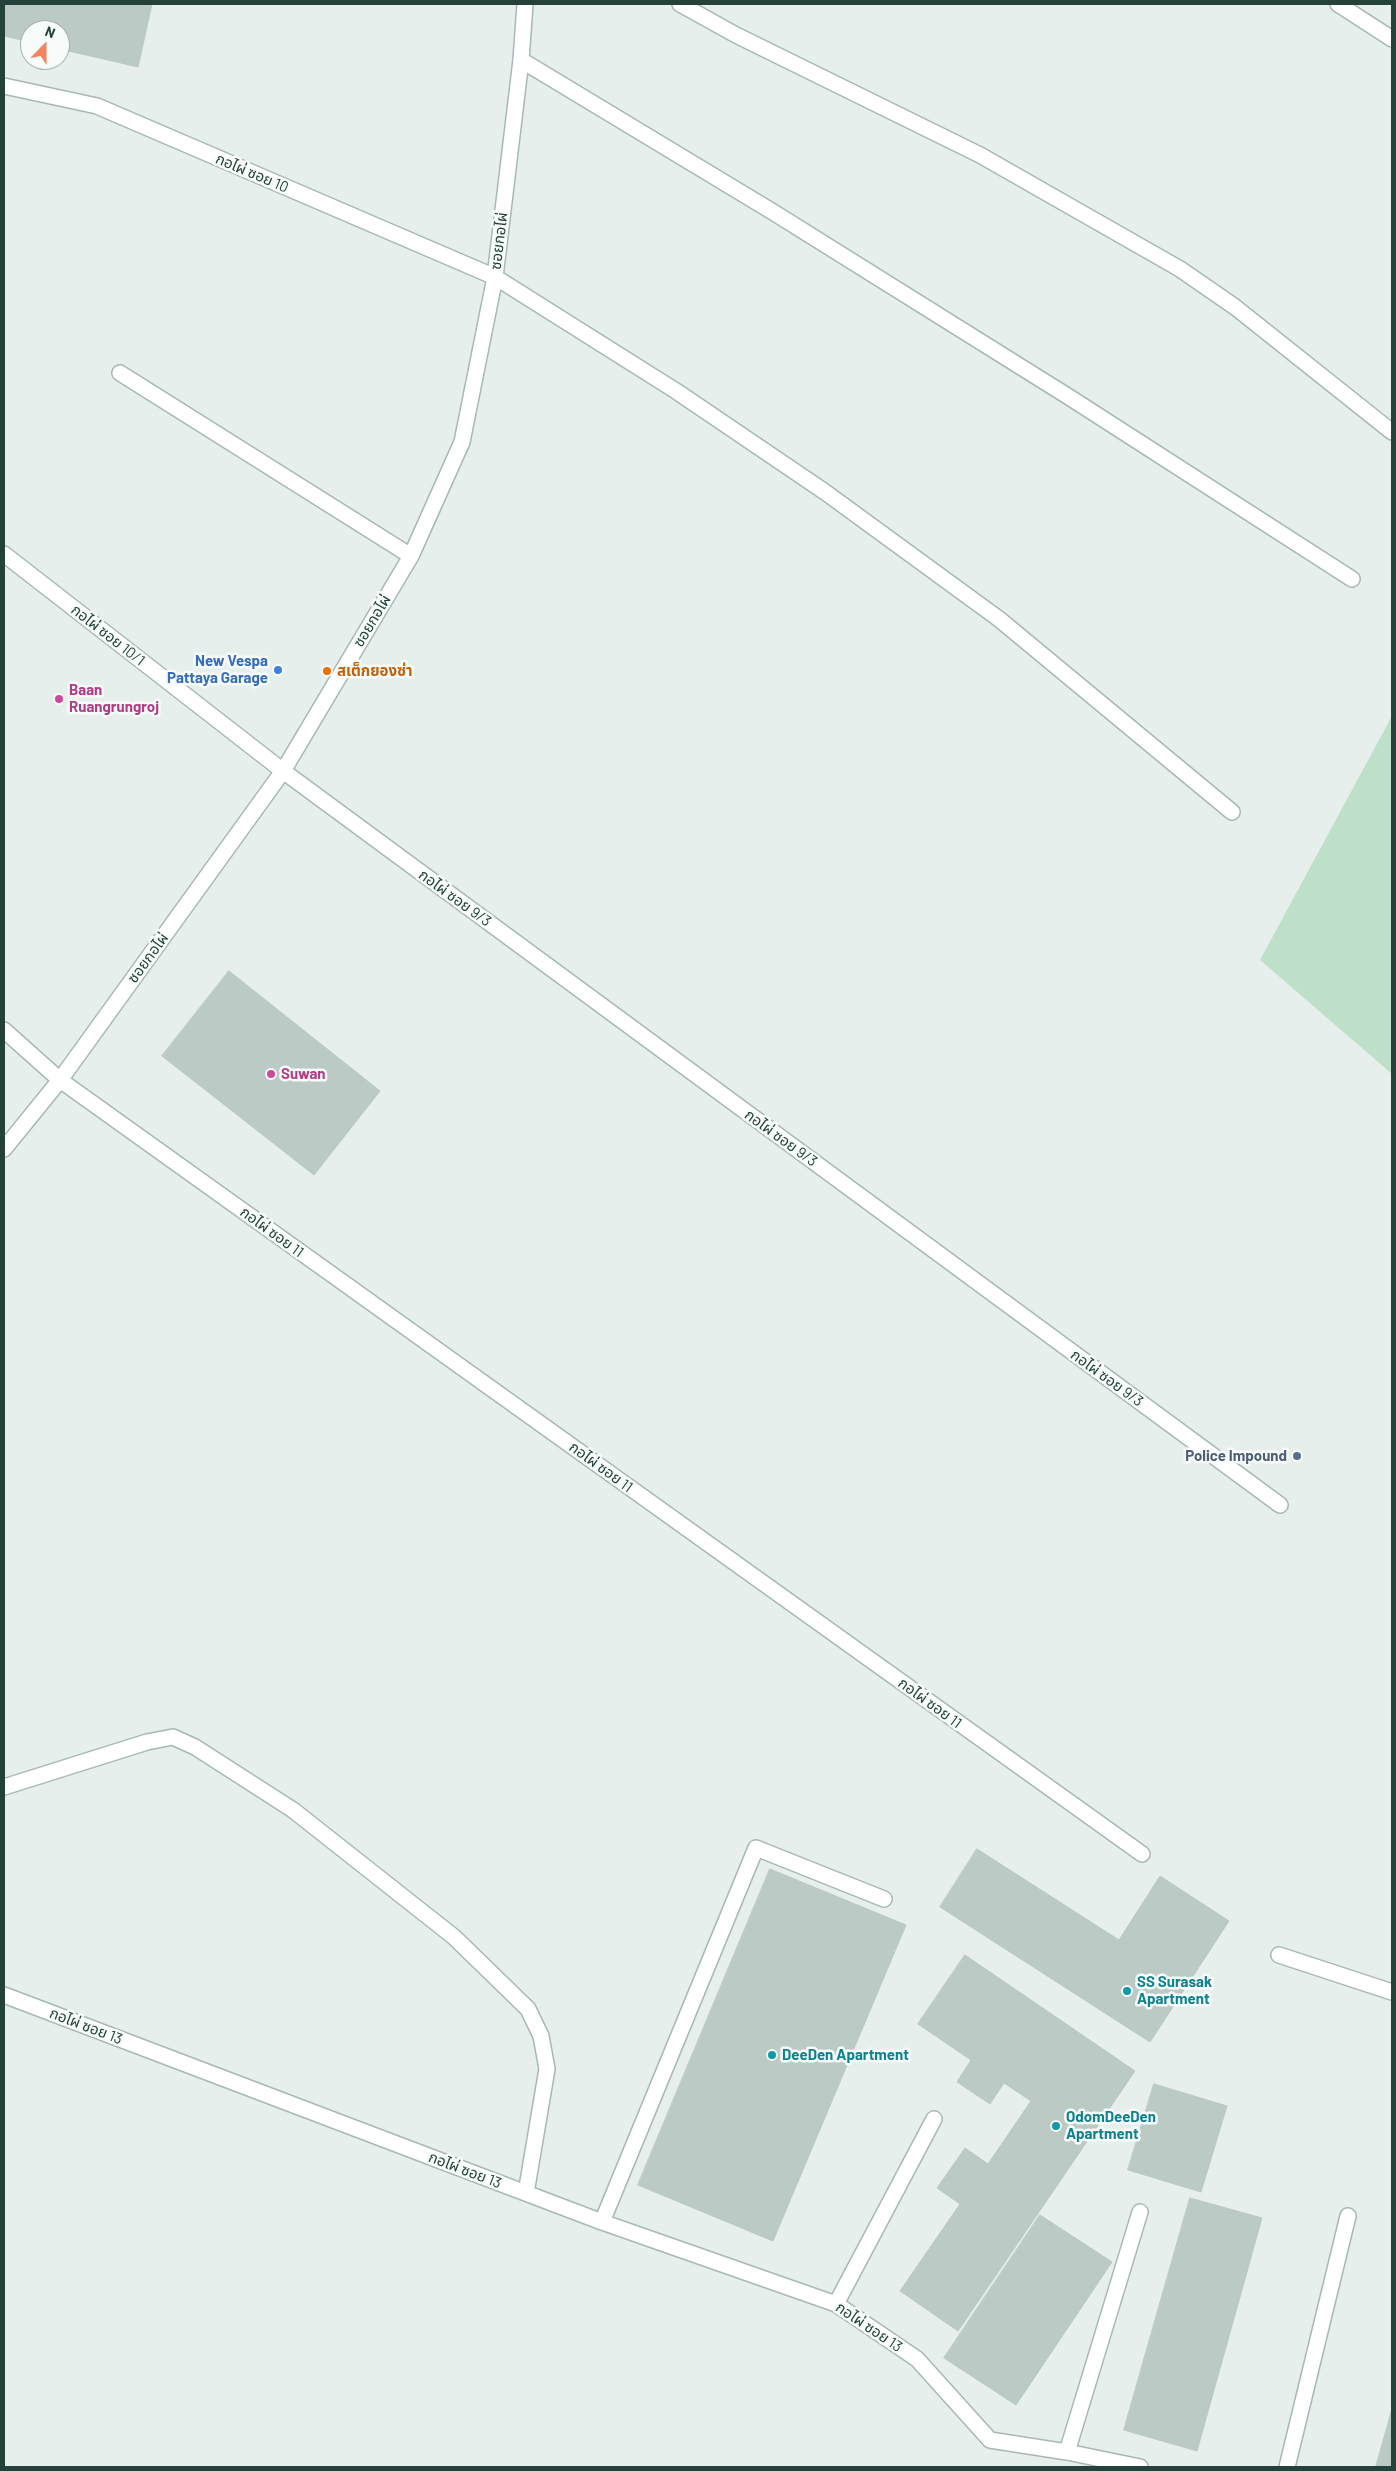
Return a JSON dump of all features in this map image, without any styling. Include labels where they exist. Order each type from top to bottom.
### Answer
[{"type":"street","name":"ซอยกอไผ่","points":[[4,1149],[60,1080],[283,771],[411,556],[462,442],[494,277],[521,60],[525,4]]},
{"type":"street","points":[[680,4],[736,35],[980,155],[1180,269],[1235,307],[1392,432]]},
{"type":"street","points":[[1338,4],[1392,39]]},
{"type":"street","points":[[521,60],[774,212],[1352,579]]},
{"type":"street","name":"กอไผ่ ซอย 10","points":[[4,86],[97,106],[494,277],[676,391],[825,492],[999,619],[1232,812]]},
{"type":"street","points":[[120,373],[411,556]]},
{"type":"street","name":"กอไผ่ ซอย 10/1","points":[[4,554],[283,771]]},
{"type":"street","name":"กอไผ่ ซอย 9/3","points":[[283,771],[1280,1505]]},
{"type":"street","name":"กอไผ่ ซอย 11","points":[[4,1030],[60,1080],[1142,1854]]},
{"type":"street","points":[[4,1787],[147,1742],[173,1737],[195,1747],[293,1810],[454,1937],[528,2009],[541,2036],[547,2069],[526,2193]]},
{"type":"street","points":[[602,2222],[756,1848],[884,1899]]},
{"type":"street","points":[[1279,1955],[1392,1992]]},
{"type":"street","name":"กอไผ่ ซอย 13","points":[[4,1995],[602,2222],[836,2304],[917,2359],[990,2440],[1067,2452],[1140,2467]]},
{"type":"street","points":[[836,2304],[934,2118]]},
{"type":"street","points":[[1067,2452],[1140,2212]]},
{"type":"street","points":[[1286,2467],[1348,2216]]},
{"type":"green space","points":[[1392,716],[1392,1074],[1260,960]]},
{"type":"building","points":[[4,4],[152,4],[138,67],[70,51],[70,20],[20,20],[20,40],[4,36]]},
{"type":"building","name":"Suwan","points":[[229,971],[380,1091],[314,1175],[162,1056]]},
{"type":"building","name":"SS Surasak Apartment","points":[[977,1849],[1119,1940],[1160,1876],[1229,1921],[1150,2042],[940,1907]]},
{"type":"building","name":"DeeDen Apartment","points":[[770,1869],[906,1925],[773,2241],[638,2185]]},
{"type":"building","name":"OdomDeeDen Apartment","points":[[965,1955],[1135,2071],[958,2331],[900,2291],[960,2204],[937,2188],[965,2148],[988,2164],[1031,2101],[1004,2083],[990,2104],[957,2082],[971,2060],[918,2024]]},
{"type":"building","points":[[1154,2084],[1227,2106],[1201,2192],[1128,2170]]},
{"type":"building","points":[[1190,2198],[1262,2218],[1197,2451],[1124,2430]]},
{"type":"building","points":[[1040,2215],[1112,2262],[1016,2405],[944,2358]]},
{"type":"building","points":[[1392,2409],[1392,2467],[1376,2467]]},
{"type":"place","name":"New Vespa Pattaya Garage","points":[[278,670]]},
{"type":"place","name":"สเต็กยองซ่า","points":[[327,671]]},
{"type":"place","name":"Baan Ruangrungroj","points":[[59,699]]},
{"type":"place","name":"Suwan","points":[[271,1074]]},
{"type":"place","name":"Police Impound","points":[[1297,1456]]},
{"type":"place","name":"SS Surasak Apartment","points":[[1127,1991]]},
{"type":"place","name":"DeeDen Apartment","points":[[772,2055]]},
{"type":"place","name":"OdomDeeDen Apartment","points":[[1056,2126]]}]
